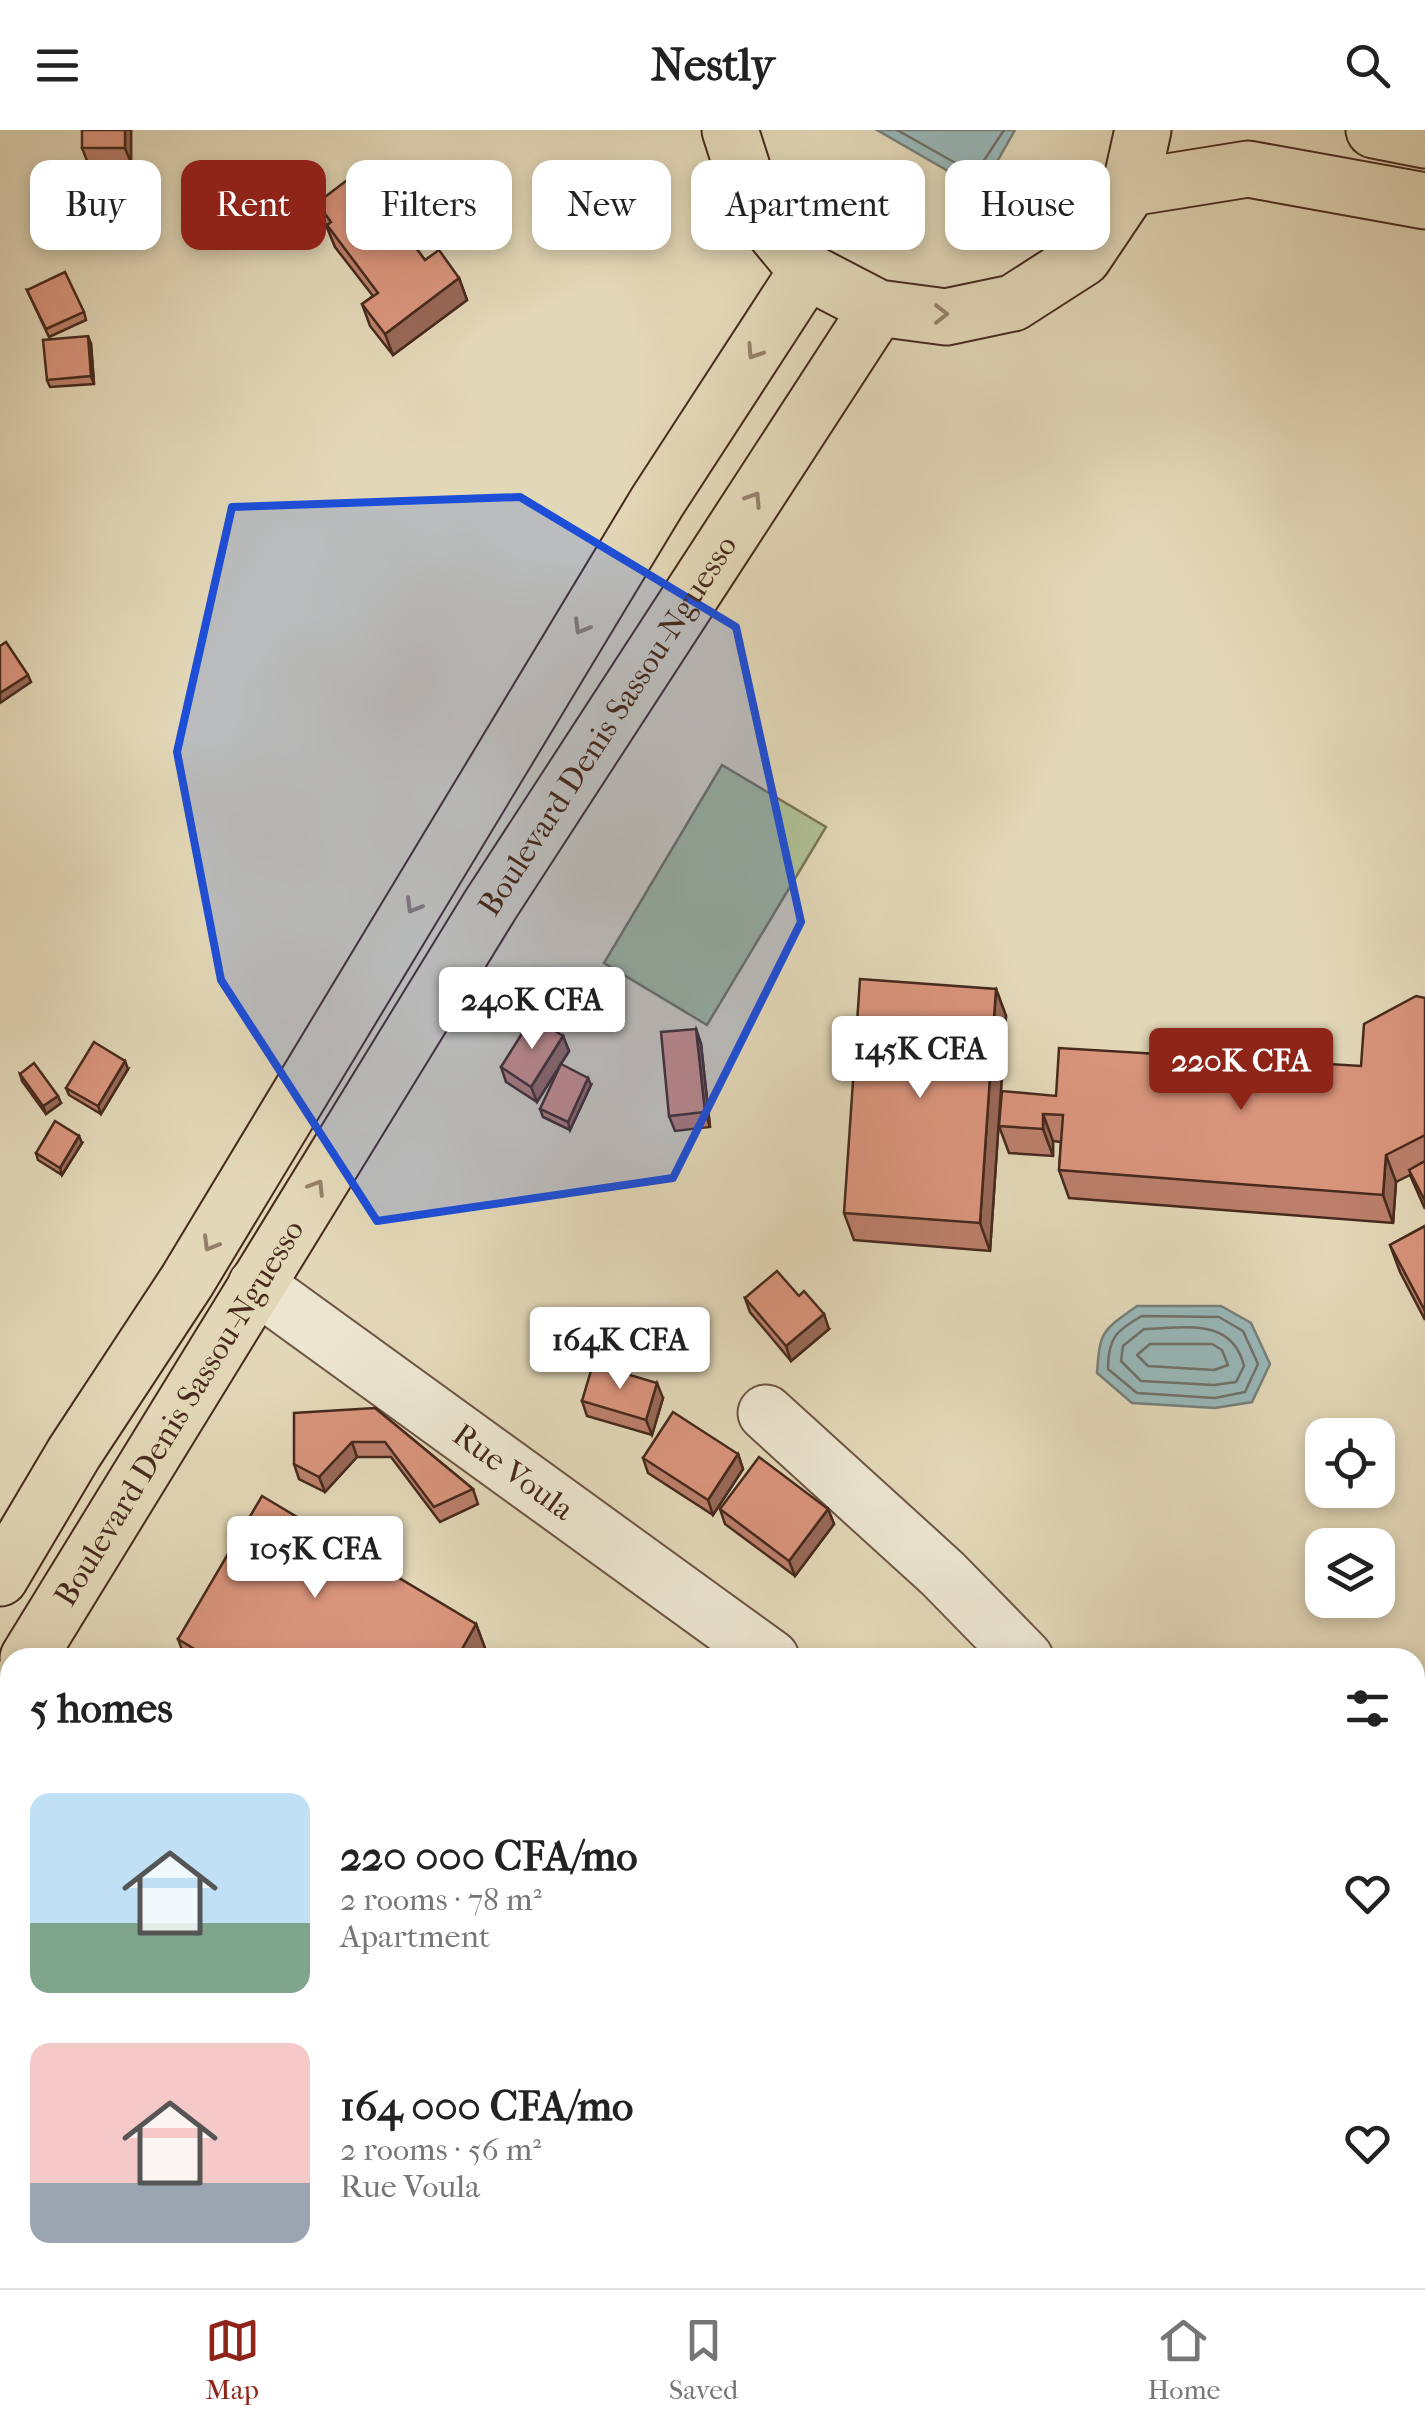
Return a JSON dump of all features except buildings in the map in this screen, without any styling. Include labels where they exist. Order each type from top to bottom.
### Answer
[{"type":"main road","points":[[730,130],[755,208],[808,271],[878,308],[946,317],[1013,303],[1084,258],[1130,188],[1144,130]]},
{"type":"main road","points":[[1374,130],[1425,140]]},
{"type":"main road","points":[[1130,188],[1248,169],[1425,201]]},
{"type":"main road","name":"Boulevard Denis Sassou-Nguesso","points":[[0,1578],[74,1454],[188,1281],[657,502],[808,271]]},
{"type":"main road","name":"Boulevard Denis Sassou-Nguesso","points":[[34,1648],[491,904],[878,308]]},
{"type":"street","name":"Rue Voula","points":[[256,1285],[756,1648]]},
{"type":"street","points":[[766,1413],[943,1574],[1015,1648]]},
{"type":"highlighted area","points":[[520,497],[736,627],[801,922],[673,1178],[377,1221],[221,980],[177,752],[232,507]]},
{"type":"green space","points":[[722,765],[826,827],[707,1025],[604,963]]},
{"type":"water","points":[[877,130],[1015,130],[998,160],[945,160],[945,169]]},
{"type":"water","points":[[1137,1306],[1221,1306],[1251,1323],[1270,1364],[1252,1402],[1215,1408],[1132,1403],[1097,1373],[1105,1333]]}]
